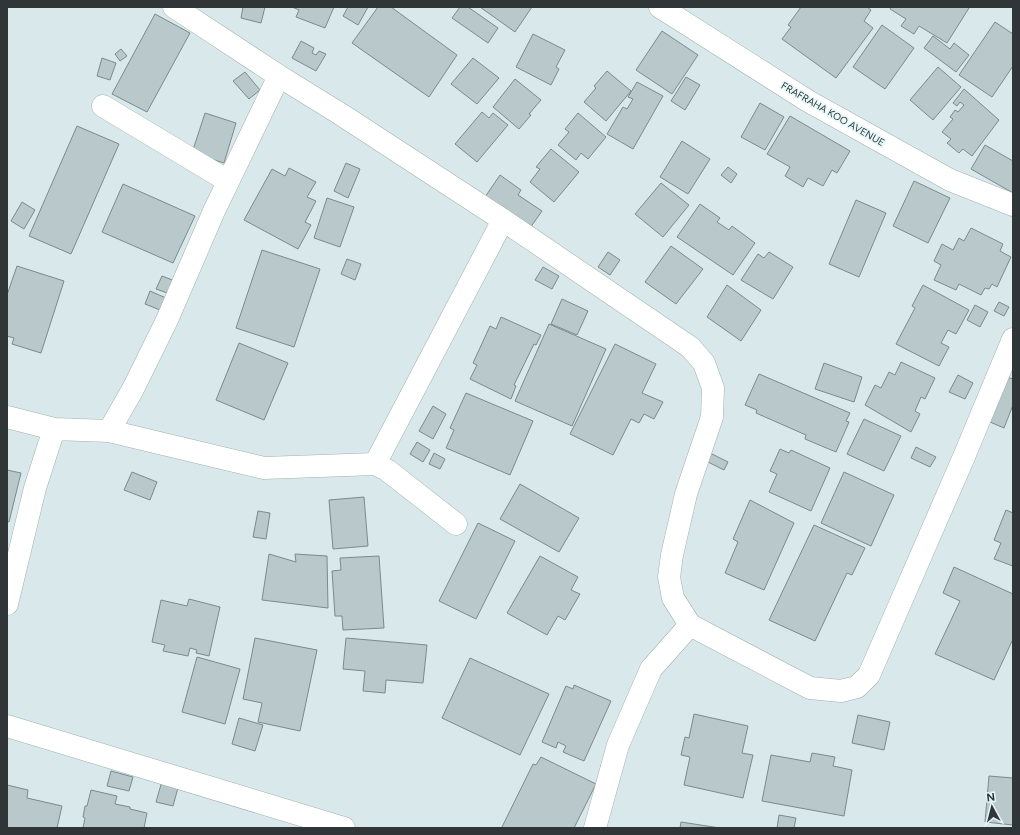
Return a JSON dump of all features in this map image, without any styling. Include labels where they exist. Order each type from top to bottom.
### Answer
[{"type":"street","points":[[174,7],[503,220],[690,347],[704,363],[713,388],[712,417],[686,494],[672,555],[670,577],[673,598],[690,625],[810,688],[841,691],[857,686],[869,675],[963,459],[1013,339]]},
{"type":"street","name":"FRAFRAHA KOO AVENUE","points":[[660,7],[808,101],[950,180],[1013,205]]},
{"type":"street","points":[[109,431],[133,389],[167,320],[214,211],[279,76]]},
{"type":"street","points":[[103,106],[228,181]]},
{"type":"street","points":[[375,464],[503,220]]},
{"type":"street","points":[[7,417],[54,429],[109,431],[264,468],[375,464],[387,470],[456,524]]},
{"type":"street","points":[[7,604],[35,488],[54,429]]},
{"type":"street","points":[[595,828],[618,745],[651,669],[690,625]]},
{"type":"street","points":[[7,726],[344,828]]},
{"type":"building","points":[[243,7],[265,7],[261,23],[241,18]]},
{"type":"building","points":[[292,7],[334,7],[325,28],[296,17],[299,10]]},
{"type":"building","points":[[348,7],[368,7],[358,25],[343,16]]},
{"type":"building","points":[[378,7],[391,7],[457,55],[429,97],[352,43]]},
{"type":"building","points":[[460,7],[468,7],[498,28],[488,43],[452,18]]},
{"type":"building","points":[[480,7],[532,7],[515,32]]},
{"type":"building","points":[[801,7],[867,7],[871,10],[864,21],[873,28],[836,78],[782,39],[791,27],[788,25]]},
{"type":"building","points":[[891,7],[969,8],[947,43],[919,26],[914,34],[901,26],[906,19],[890,9]]},
{"type":"building","points":[[155,14],[190,33],[147,112],[112,94]]},
{"type":"building","points":[[995,22],[1013,34],[1013,66],[992,97],[959,75]]},
{"type":"building","points":[[882,25],[914,48],[885,89],[853,67]]},
{"type":"building","points":[[662,31],[698,55],[672,94],[636,70]]},
{"type":"building","points":[[533,34],[565,50],[556,67],[559,69],[551,85],[516,67]]},
{"type":"building","points":[[933,36],[950,49],[954,43],[969,55],[956,72],[924,48]]},
{"type":"building","points":[[301,41],[314,48],[312,53],[316,55],[319,51],[326,54],[316,71],[292,58]]},
{"type":"building","points":[[121,49],[127,56],[120,61],[115,54]]},
{"type":"building","points":[[102,58],[116,63],[110,80],[97,76]]},
{"type":"building","points":[[473,58],[499,78],[477,104],[451,84]]},
{"type":"building","points":[[938,67],[961,87],[933,120],[910,100]]},
{"type":"building","points":[[607,71],[631,91],[606,121],[584,102],[596,88],[594,86]]},
{"type":"building","points":[[245,72],[260,90],[249,99],[233,81]]},
{"type":"building","points":[[686,77],[700,85],[685,110],[671,101]]},
{"type":"building","points":[[515,79],[541,100],[519,129],[493,107]]},
{"type":"building","points":[[637,82],[663,96],[633,149],[607,134],[623,107],[627,109],[633,99],[628,97]]},
{"type":"building","points":[[964,89],[999,120],[972,156],[963,149],[959,153],[947,143],[951,139],[942,132],[953,119],[950,117],[955,110],[958,112],[964,105],[960,102],[957,106],[953,103]]},
{"type":"building","points":[[760,103],[784,117],[765,150],[741,137]]},
{"type":"building","points":[[482,112],[489,118],[493,113],[508,125],[477,162],[455,144]]},
{"type":"building","points":[[205,113],[236,123],[224,163],[192,153]]},
{"type":"building","points":[[578,113],[606,137],[588,159],[581,153],[576,160],[558,145],[569,132],[565,129]]},
{"type":"building","points":[[790,116],[850,151],[837,173],[832,170],[823,186],[808,178],[803,187],[785,176],[790,167],[767,154]]},
{"type":"building","points":[[77,126],[119,144],[71,254],[29,236]]},
{"type":"building","points":[[682,141],[710,159],[688,194],[660,177]]},
{"type":"building","points":[[985,145],[1013,161],[1013,193],[971,169]]},
{"type":"building","points":[[551,149],[579,172],[554,202],[530,182],[540,169],[536,167]]},
{"type":"building","points":[[346,163],[360,169],[348,198],[334,191]]},
{"type":"building","points":[[728,167],[737,174],[731,183],[721,175]]},
{"type":"building","points":[[289,168],[316,182],[307,197],[316,201],[305,222],[311,225],[298,249],[244,220],[272,169],[285,176]]},
{"type":"building","points":[[500,175],[521,190],[518,195],[542,211],[530,228],[485,197]]},
{"type":"building","points":[[914,181],[950,198],[928,243],[893,226]]},
{"type":"building","points":[[661,183],[689,205],[663,237],[635,214]]},
{"type":"building","points":[[123,184],[195,216],[173,263],[102,232]]},
{"type":"building","points":[[327,198],[354,207],[340,247],[314,238]]},
{"type":"building","points":[[856,200],[886,213],[859,277],[829,264]]},
{"type":"building","points":[[22,202],[35,210],[24,229],[11,221]]},
{"type":"building","points":[[700,204],[720,218],[717,222],[729,230],[732,226],[755,243],[733,275],[677,237]]},
{"type":"building","points":[[971,228],[1003,244],[1000,251],[1011,257],[997,287],[992,284],[989,289],[985,288],[981,295],[959,284],[956,290],[934,280],[941,265],[934,261],[942,244],[953,250],[959,238],[964,241]]},
{"type":"building","points":[[671,246],[703,269],[676,304],[645,282]]},
{"type":"building","points":[[262,250],[320,269],[294,347],[236,328]]},
{"type":"building","points":[[608,252],[620,260],[610,275],[598,267]]},
{"type":"building","points":[[769,252],[793,267],[773,299],[741,280],[758,254],[764,258]]},
{"type":"building","points":[[347,259],[361,264],[355,280],[341,274]]},
{"type":"building","points":[[17,266],[64,281],[41,353],[12,344],[14,338],[7,336],[7,295]]},
{"type":"building","points":[[543,267],[559,276],[552,289],[535,280]]},
{"type":"building","points":[[162,276],[175,281],[170,294],[156,289]]},
{"type":"building","points":[[727,285],[761,310],[741,341],[707,317]]},
{"type":"building","points":[[923,285],[969,310],[956,334],[948,330],[941,343],[949,347],[939,366],[896,344],[915,308],[912,306]]},
{"type":"building","points":[[150,291],[166,298],[160,310],[145,304]]},
{"type":"building","points":[[562,299],[588,311],[577,335],[551,324]]},
{"type":"building","points":[[999,302],[1009,307],[1004,316],[994,311]]},
{"type":"building","points":[[975,305],[988,312],[980,327],[967,320]]},
{"type":"building","points":[[501,317],[541,335],[536,345],[534,344],[514,385],[516,386],[511,399],[470,379],[477,365],[473,363],[490,326],[496,329]]},
{"type":"building","points":[[549,324],[606,349],[572,426],[515,401]]},
{"type":"building","points":[[239,343],[288,363],[264,420],[216,400]]},
{"type":"building","points":[[615,344],[656,364],[642,393],[663,402],[654,419],[644,414],[639,423],[631,419],[613,455],[570,434]]},
{"type":"building","points":[[901,362],[935,378],[925,399],[921,397],[915,411],[920,414],[911,432],[865,405],[875,385],[881,388],[889,372],[895,375]]},
{"type":"building","points":[[824,363],[862,377],[854,402],[815,389]]},
{"type":"building","points":[[759,374],[850,413],[846,421],[849,422],[836,452],[805,439],[806,435],[756,413],[757,410],[745,405]]},
{"type":"building","points":[[958,375],[973,383],[965,399],[949,392]]},
{"type":"building","points":[[1007,377],[1013,379],[1013,405],[1004,428],[990,422]]},
{"type":"building","points":[[466,393],[533,421],[510,475],[446,448],[454,430],[450,428]]},
{"type":"building","points":[[433,406],[446,414],[433,439],[419,431]]},
{"type":"building","points":[[864,419],[901,436],[884,471],[847,454]]},
{"type":"building","points":[[417,442],[430,450],[423,462],[410,454]]},
{"type":"building","points":[[916,447],[936,457],[930,467],[911,458]]},
{"type":"building","points":[[780,449],[789,453],[791,450],[830,468],[811,511],[769,492],[777,474],[770,471]]},
{"type":"building","points":[[434,453],[445,459],[440,469],[429,464]]},
{"type":"building","points":[[710,453],[728,462],[724,470],[706,461]]},
{"type":"building","points":[[7,470],[21,473],[9,522],[7,521]]},
{"type":"building","points":[[132,472],[157,482],[150,500],[124,490]]},
{"type":"building","points":[[844,472],[894,495],[871,546],[821,523]]},
{"type":"building","points":[[520,484],[579,518],[559,552],[500,519]]},
{"type":"building","points":[[364,497],[368,546],[333,549],[329,500]]},
{"type":"building","points":[[750,500],[794,523],[764,590],[725,573],[738,542],[733,539]]},
{"type":"building","points":[[1006,510],[1013,513],[1013,566],[994,559],[1001,543],[994,540]]},
{"type":"building","points":[[258,511],[270,513],[266,539],[253,537]]},
{"type":"building","points":[[478,523],[515,541],[476,619],[439,601]]},
{"type":"building","points":[[814,525],[865,548],[852,575],[847,573],[815,641],[769,620]]},
{"type":"building","points":[[269,554],[296,562],[295,554],[327,556],[328,608],[262,600]]},
{"type":"building","points":[[379,556],[384,628],[343,630],[342,616],[335,616],[332,571],[341,570],[340,558]]},
{"type":"building","points":[[540,556],[578,577],[571,590],[580,594],[565,620],[558,616],[547,635],[507,613]]},
{"type":"building","points":[[954,567],[1013,594],[1013,639],[994,680],[935,654],[960,601],[943,593]]},
{"type":"building","points":[[189,599],[220,607],[209,656],[196,653],[197,650],[190,648],[188,656],[163,651],[165,645],[152,642],[161,600],[187,606]]},
{"type":"building","points":[[255,638],[317,650],[300,731],[258,722],[262,703],[243,699]]},
{"type":"building","points":[[346,638],[427,645],[423,683],[386,680],[385,693],[363,691],[365,671],[343,669]]},
{"type":"building","points":[[197,657],[240,669],[225,724],[182,712]]},
{"type":"building","points":[[470,658],[549,694],[520,755],[442,718]]},
{"type":"building","points":[[574,685],[611,701],[584,761],[563,752],[566,746],[558,742],[556,748],[542,742],[566,686],[573,689]]},
{"type":"building","points":[[694,714],[748,726],[742,753],[753,755],[743,798],[684,785],[690,757],[681,755],[685,737],[689,738]]},
{"type":"building","points":[[858,715],[890,722],[884,750],[852,743]]},
{"type":"building","points":[[239,718],[263,725],[255,751],[232,744]]},
{"type":"building","points":[[812,753],[835,757],[833,766],[852,770],[844,816],[762,801],[771,755],[810,762]]},
{"type":"building","points":[[541,757],[596,784],[574,828],[502,827],[533,764],[536,765]]},
{"type":"building","points":[[111,771],[133,777],[129,791],[107,786]]},
{"type":"building","points":[[989,776],[1013,778],[1013,825],[985,822]]},
{"type":"building","points":[[162,781],[179,784],[173,806],[156,802]]},
{"type":"building","points":[[7,785],[28,790],[27,798],[62,806],[57,828],[7,828]]},
{"type":"building","points":[[91,790],[117,796],[115,804],[147,813],[144,828],[83,828],[85,806],[87,806]]},
{"type":"building","points":[[779,815],[796,818],[794,828],[777,828]]},
{"type":"building","points":[[681,822],[720,828],[680,828]]}]
